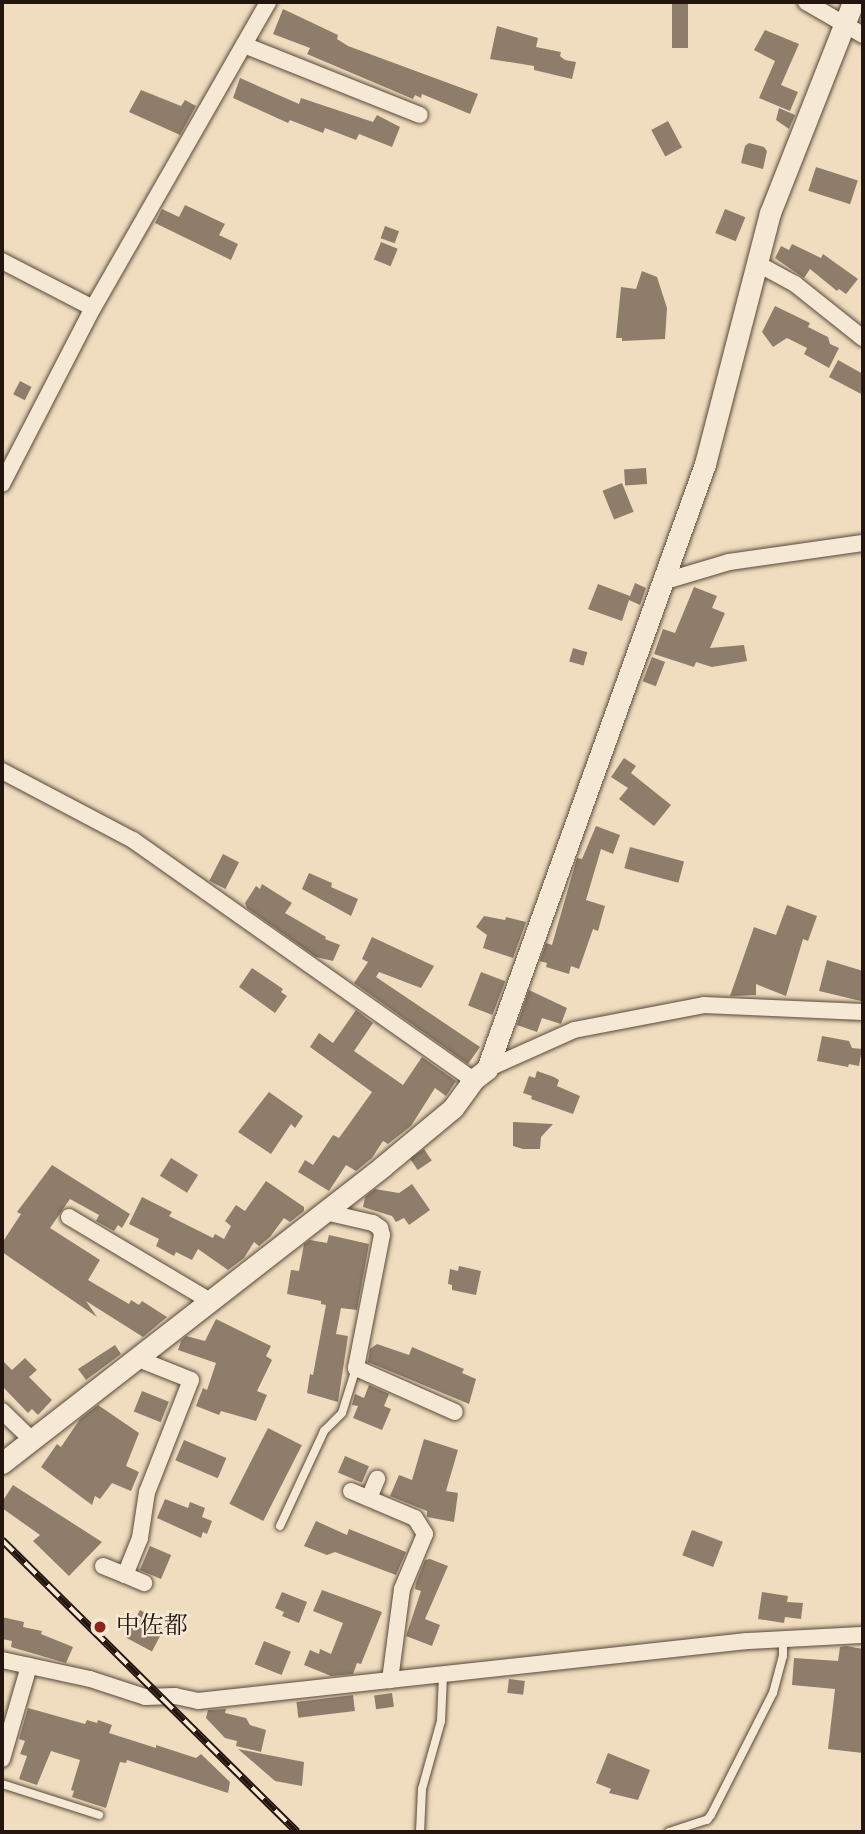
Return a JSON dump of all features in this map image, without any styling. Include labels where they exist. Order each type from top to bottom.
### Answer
[{"type":"street","points":[[2,484],[93,308],[268,2]]},
{"type":"street","points":[[806,2],[854,31]]},
{"type":"street","points":[[2,1463],[325,1212],[453,1108],[480,1074],[705,464],[769,213],[854,31],[853,2]]},
{"type":"street","points":[[244,45],[420,115]]},
{"type":"street","points":[[2,261],[93,308]]},
{"type":"street","points":[[758,264],[795,284],[863,338]]},
{"type":"street","points":[[662,582],[729,562],[863,543]]},
{"type":"street","points":[[2,771],[133,840],[480,1074]]},
{"type":"street","points":[[480,1074],[574,1030],[704,1005],[863,1013]]},
{"type":"street","points":[[325,1212],[373,1223],[382,1235],[356,1368],[455,1412]]},
{"type":"street","points":[[69,1217],[211,1301]]},
{"type":"street","points":[[125,1575],[141,1538],[147,1492],[191,1380],[136,1358]]},
{"type":"street","points":[[2,1411],[32,1440]]},
{"type":"street","points":[[369,1498],[377,1479]]},
{"type":"street","points":[[351,1490],[415,1518],[425,1534],[402,1589],[390,1680]]},
{"type":"street","points":[[103,1566],[144,1583]]},
{"type":"street","points":[[2,1660],[145,1697],[175,1696],[198,1701],[783,1639],[863,1635]]},
{"type":"street","points":[[2,1759],[29,1665]]},
{"type":"lane","points":[[280,1526],[324,1432],[342,1413],[356,1368]]},
{"type":"lane","points":[[669,1832],[707,1820],[711,1815],[776,1686],[783,1656],[783,1639]]},
{"type":"lane","points":[[420,1832],[422,1789],[441,1721],[443,1675]]},
{"type":"lane","points":[[2,1784],[99,1815]]},
{"type":"building","points":[[672,2],[688,2],[688,48],[672,48]]},
{"type":"building","points":[[283,9],[338,35],[337,39],[348,46],[478,94],[470,114],[422,94],[421,98],[415,95],[413,99],[307,54],[310,48],[273,34]]},
{"type":"building","points":[[497,26],[538,38],[536,47],[561,52],[560,56],[565,60],[576,62],[572,79],[534,70],[534,66],[490,59]]},
{"type":"building","points":[[765,30],[799,44],[781,85],[798,92],[790,111],[759,98],[775,61],[754,50]]},
{"type":"building","points":[[240,78],[299,104],[301,98],[373,122],[377,115],[400,127],[392,147],[359,134],[356,140],[325,128],[323,133],[290,120],[288,123],[233,98]]},
{"type":"building","points":[[141,90],[181,106],[185,100],[196,106],[180,135],[129,112]]},
{"type":"building","points":[[779,108],[795,115],[789,129],[776,120]]},
{"type":"building","points":[[668,121],[682,147],[665,156],[651,130]]},
{"type":"building","points":[[749,143],[764,147],[767,151],[763,169],[741,163],[745,146]]},
{"type":"building","points":[[816,167],[858,181],[850,204],[808,191]]},
{"type":"building","points":[[185,205],[225,224],[219,235],[238,244],[231,260],[155,223],[162,209],[179,217]]},
{"type":"building","points":[[725,209],[745,217],[736,241],[715,233]]},
{"type":"building","points":[[385,226],[399,231],[395,243],[381,238]]},
{"type":"building","points":[[381,242],[398,249],[391,266],[374,260]]},
{"type":"building","points":[[792,244],[821,258],[823,254],[858,279],[846,294],[839,289],[837,291],[810,269],[804,278],[775,258],[781,246],[789,250]]},
{"type":"building","points":[[642,271],[657,277],[667,308],[665,339],[622,341],[622,338],[616,338],[621,287],[636,289]]},
{"type":"building","points":[[775,306],[810,323],[808,327],[828,337],[830,344],[839,348],[829,368],[804,354],[807,348],[787,338],[773,347],[762,332]]},
{"type":"building","points":[[838,360],[863,374],[863,395],[829,377]]},
{"type":"building","points":[[20,381],[32,387],[25,400],[13,394]]},
{"type":"building","points":[[646,468],[647,484],[625,485],[624,470]]},
{"type":"building","points":[[622,483],[634,512],[614,520],[603,491]]},
{"type":"building","points":[[635,583],[646,588],[640,605],[629,600],[622,621],[588,609],[598,584],[630,596]]},
{"type":"building","points":[[694,587],[717,596],[712,608],[725,613],[710,648],[744,645],[747,661],[712,667],[696,662],[694,667],[654,654],[663,629],[675,633]]},
{"type":"building","points":[[573,648],[587,652],[584,666],[569,661]]},
{"type":"building","points":[[652,657],[665,662],[656,686],[643,681]]},
{"type":"building","points":[[624,758],[636,766],[631,773],[671,805],[654,826],[619,799],[628,788],[611,777]]},
{"type":"building","points":[[596,826],[620,835],[613,854],[601,849],[586,900],[605,906],[598,931],[593,929],[579,969],[571,966],[569,974],[546,967],[547,963],[540,961],[546,943],[552,945],[577,858],[582,859]]},
{"type":"building","points":[[630,847],[684,861],[678,883],[624,868]]},
{"type":"building","points":[[223,854],[239,862],[225,889],[209,881]]},
{"type":"building","points":[[309,873],[358,899],[351,916],[302,889]]},
{"type":"building","points":[[262,884],[292,903],[285,913],[326,937],[325,939],[340,945],[333,961],[316,957],[247,908],[245,903],[256,886],[260,889]]},
{"type":"building","points":[[787,905],[817,916],[808,941],[803,939],[786,996],[756,984],[756,995],[730,996],[754,927],[776,935]]},
{"type":"building","points":[[484,916],[505,920],[506,917],[526,922],[513,958],[483,948],[487,935],[476,927]]},
{"type":"building","points":[[372,937],[434,966],[421,988],[379,972],[376,977],[480,1047],[468,1064],[354,983],[368,962],[362,959]]},
{"type":"building","points":[[827,960],[863,971],[861,1001],[819,991]]},
{"type":"building","points":[[252,968],[283,989],[281,992],[287,996],[275,1013],[239,987]]},
{"type":"building","points":[[481,972],[505,981],[492,1015],[468,1006]]},
{"type":"building","points":[[529,990],[567,1008],[561,1024],[542,1018],[537,1032],[517,1025]]},
{"type":"building","points":[[356,1010],[373,1023],[354,1051],[403,1085],[422,1057],[456,1081],[446,1096],[435,1088],[411,1126],[388,1144],[383,1141],[372,1158],[356,1171],[346,1165],[329,1191],[298,1172],[305,1160],[313,1165],[333,1135],[339,1138],[372,1092],[310,1047],[319,1033],[333,1043]]},
{"type":"building","points":[[822,1036],[849,1041],[852,1048],[862,1049],[859,1066],[849,1064],[848,1067],[817,1061]]},
{"type":"building","points":[[537,1071],[554,1077],[559,1080],[557,1086],[580,1096],[573,1114],[531,1099],[532,1096],[523,1093],[529,1076],[535,1078]]},
{"type":"building","points":[[269,1092],[303,1116],[295,1128],[291,1124],[271,1154],[238,1132]]},
{"type":"building","points":[[513,1122],[553,1124],[541,1137],[540,1149],[523,1149],[513,1146]]},
{"type":"building","points":[[424,1149],[432,1161],[418,1170],[410,1159]]},
{"type":"building","points":[[171,1158],[198,1175],[187,1193],[160,1176]]},
{"type":"building","points":[[52,1165],[130,1214],[122,1228],[118,1225],[114,1231],[96,1221],[99,1215],[70,1199],[50,1228],[100,1260],[88,1280],[129,1304],[131,1300],[139,1305],[142,1301],[167,1317],[143,1337],[86,1301],[97,1317],[2,1252],[2,1243],[21,1214],[17,1212]]},
{"type":"building","points":[[266,1181],[304,1207],[304,1211],[290,1222],[284,1218],[270,1237],[259,1246],[254,1242],[244,1258],[228,1270],[198,1249],[192,1260],[176,1252],[174,1256],[156,1246],[159,1239],[129,1224],[142,1197],[172,1212],[169,1216],[213,1238],[215,1234],[224,1239],[231,1226],[225,1221],[236,1205],[245,1211]]},
{"type":"building","points":[[412,1184],[430,1210],[409,1225],[404,1218],[396,1222],[392,1216],[363,1207],[365,1197],[375,1189],[399,1193]]},
{"type":"building","points":[[329,1235],[369,1244],[357,1310],[341,1308],[336,1334],[348,1336],[338,1402],[307,1393],[326,1305],[321,1304],[321,1301],[287,1294],[291,1270],[299,1271],[304,1244],[310,1240],[327,1243]]},
{"type":"building","points":[[459,1266],[481,1271],[476,1295],[452,1290],[452,1285],[448,1284],[450,1269],[458,1271]]},
{"type":"building","points":[[216,1319],[271,1346],[266,1356],[272,1360],[257,1391],[267,1395],[256,1421],[221,1411],[219,1415],[196,1406],[203,1388],[207,1390],[216,1363],[178,1350],[186,1336],[205,1341]]},
{"type":"building","points":[[377,1344],[409,1355],[412,1347],[464,1369],[462,1373],[476,1379],[469,1404],[368,1362],[370,1349]]},
{"type":"building","points":[[115,1345],[121,1354],[86,1380],[78,1369]]},
{"type":"building","points":[[25,1358],[37,1370],[29,1377],[52,1400],[38,1415],[32,1409],[28,1413],[2,1386],[2,1360],[12,1370]]},
{"type":"building","points":[[369,1385],[389,1394],[384,1406],[391,1409],[382,1430],[353,1418],[358,1406],[352,1405],[355,1394],[364,1398]]},
{"type":"building","points":[[142,1391],[169,1402],[161,1422],[134,1411]]},
{"type":"building","points":[[98,1405],[139,1433],[126,1466],[139,1472],[131,1491],[112,1483],[100,1499],[95,1496],[92,1505],[41,1467],[57,1444],[61,1447],[80,1419]]},
{"type":"building","points":[[268,1428],[302,1445],[263,1521],[229,1504]]},
{"type":"building","points":[[424,1439],[458,1450],[446,1491],[458,1493],[454,1522],[427,1517],[427,1511],[390,1496],[399,1475],[412,1480]]},
{"type":"building","points":[[184,1440],[226,1458],[218,1478],[175,1460]]},
{"type":"building","points":[[345,1456],[369,1466],[362,1483],[338,1473]]},
{"type":"building","points":[[13,1485],[102,1542],[69,1576],[33,1541],[40,1535],[2,1508],[2,1502]]},
{"type":"building","points":[[165,1499],[188,1508],[190,1502],[205,1508],[202,1517],[212,1521],[207,1534],[203,1532],[201,1538],[157,1518]]},
{"type":"building","points":[[316,1521],[347,1535],[349,1529],[406,1552],[396,1575],[335,1552],[327,1555],[304,1546]]},
{"type":"building","points":[[692,1530],[723,1542],[713,1567],[682,1555]]},
{"type":"building","points":[[150,1546],[171,1555],[161,1579],[140,1570]]},
{"type":"building","points":[[430,1559],[448,1566],[425,1619],[440,1625],[432,1646],[406,1636],[421,1591],[415,1589],[416,1583],[425,1560]]},
{"type":"building","points":[[322,1590],[382,1612],[361,1664],[357,1663],[353,1674],[331,1676],[304,1665],[310,1650],[319,1654],[320,1649],[331,1654],[343,1623],[313,1611]]},
{"type":"building","points":[[282,1592],[307,1602],[299,1623],[282,1616],[284,1612],[275,1608]]},
{"type":"building","points":[[762,1592],[788,1596],[787,1602],[803,1603],[801,1619],[785,1617],[784,1623],[758,1619]]},
{"type":"building","points":[[140,1610],[166,1624],[152,1651],[125,1637]]},
{"type":"building","points":[[2,1617],[24,1622],[23,1627],[42,1631],[41,1634],[73,1647],[66,1663],[11,1647],[12,1641],[2,1639]]},
{"type":"building","points":[[264,1641],[291,1652],[282,1675],[255,1664]]},
{"type":"building","points":[[840,1647],[863,1649],[863,1753],[828,1749],[835,1689],[792,1685],[794,1658],[838,1661]]},
{"type":"building","points":[[509,1679],[525,1681],[523,1695],[507,1693]]},
{"type":"building","points":[[392,1693],[394,1707],[376,1709],[374,1696]]},
{"type":"building","points":[[353,1695],[355,1711],[298,1718],[296,1702]]},
{"type":"building","points":[[28,1708],[85,1724],[87,1720],[97,1723],[98,1720],[112,1725],[109,1733],[196,1758],[201,1754],[230,1782],[228,1793],[127,1760],[126,1763],[120,1762],[106,1808],[72,1797],[74,1791],[71,1790],[80,1760],[51,1751],[37,1785],[19,1779],[27,1756],[20,1754],[25,1741],[19,1739]]},
{"type":"building","points":[[226,1709],[225,1713],[246,1718],[250,1725],[266,1730],[261,1752],[236,1746],[237,1741],[225,1738],[206,1718],[208,1710]]},
{"type":"building","points":[[238,1749],[304,1762],[302,1786],[275,1781]]},
{"type":"building","points":[[608,1753],[650,1770],[638,1800],[609,1793],[611,1789],[596,1783]]},
{"type":"railway","points":[[2,1540],[297,1832]]},
{"type":"place","name":"中佐都","points":[[100,1627]]}]
